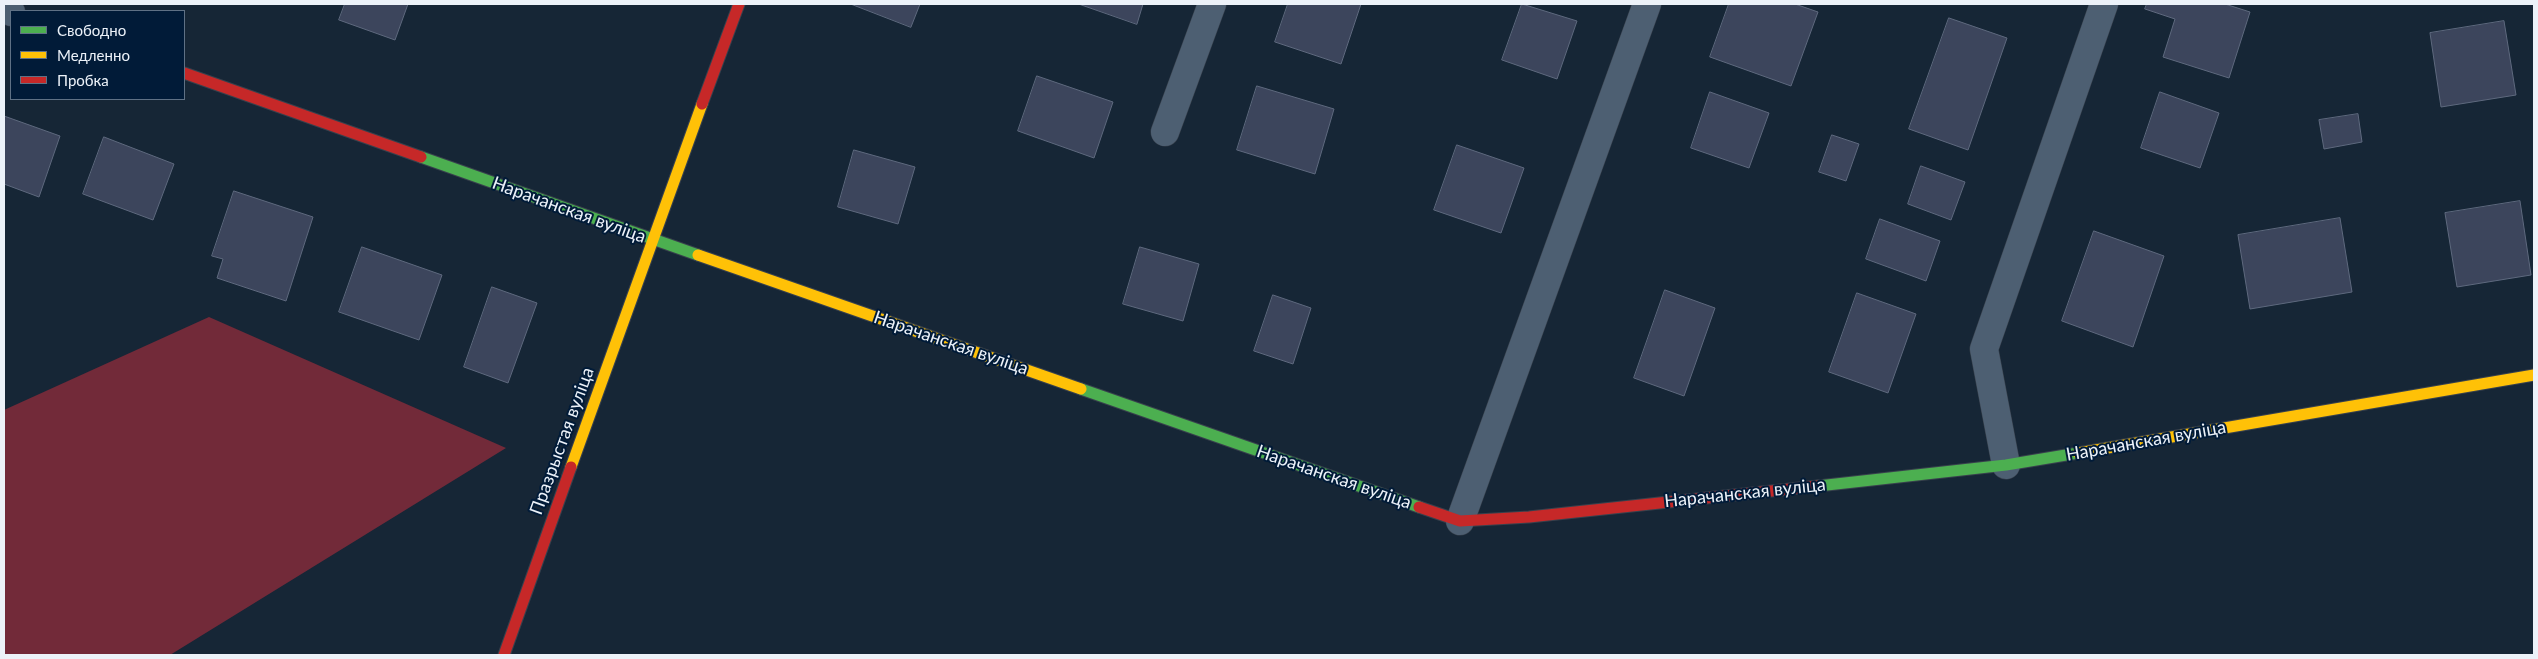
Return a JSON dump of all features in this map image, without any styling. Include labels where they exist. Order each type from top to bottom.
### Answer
[{"type":"street","name":"Празрыстая вуліца","points":[[504,655],[652,240],[739,4]]},
{"type":"street","points":[[1165,132],[1212,4]]},
{"type":"street","points":[[1460,521],[1647,4]]},
{"type":"street","points":[[2006,465],[1984,349],[2104,4]]},
{"type":"street","name":"Нарачанская вуліца","points":[[185,73],[652,240],[1460,521],[1529,517],[2006,465],[2534,375]]},
{"type":"shaded area","points":[[209,317],[506,448],[170,655],[4,655],[4,410]]},
{"type":"building","points":[[345,4],[408,4],[395,40],[339,20]]},
{"type":"building","points":[[851,4],[920,4],[911,27]]},
{"type":"building","points":[[1079,4],[1143,4],[1137,24]]},
{"type":"building","points":[[1288,4],[1361,4],[1341,64],[1275,42]]},
{"type":"building","points":[[1522,4],[1577,21],[1557,79],[1502,60]]},
{"type":"building","points":[[1729,4],[1795,4],[1818,12],[1791,86],[1710,57]]},
{"type":"building","points":[[2147,4],[2225,4],[2250,12],[2229,78],[2163,57],[2175,19],[2145,9]]},
{"type":"building","points":[[1949,18],[2007,38],[1968,150],[1909,129]]},
{"type":"building","points":[[2504,21],[2516,95],[2441,107],[2430,33]]},
{"type":"building","points":[[1037,76],[1113,102],[1094,158],[1018,131]]},
{"type":"building","points":[[1257,86],[1334,109],[1315,174],[1237,150]]},
{"type":"building","points":[[1710,92],[1769,113],[1749,168],[1691,148]]},
{"type":"building","points":[[2160,92],[2219,113],[2200,168],[2141,148]]},
{"type":"building","points":[[2358,114],[2362,142],[2324,149],[2319,120]]},
{"type":"building","points":[[4,116],[60,136],[39,197],[4,184]]},
{"type":"building","points":[[1832,135],[1859,144],[1846,181],[1819,172]]},
{"type":"building","points":[[104,137],[174,164],[153,220],[83,194]]},
{"type":"building","points":[[1457,145],[1524,168],[1501,233],[1434,210]]},
{"type":"building","points":[[854,150],[915,167],[898,224],[838,207]]},
{"type":"building","points":[[1921,166],[1965,182],[1951,220],[1908,204]]},
{"type":"building","points":[[234,191],[313,217],[286,301],[217,278],[223,259],[212,256]]},
{"type":"building","points":[[2520,201],[2531,275],[2457,287],[2445,213]]},
{"type":"building","points":[[2340,218],[2352,292],[2250,309],[2238,235]]},
{"type":"building","points":[[1880,219],[1940,241],[1926,281],[1866,259]]},
{"type":"building","points":[[2094,231],[2164,256],[2133,347],[2062,321]]},
{"type":"building","points":[[362,247],[442,275],[419,340],[339,312]]},
{"type":"building","points":[[1140,247],[1199,264],[1183,321],[1123,304]]},
{"type":"building","points":[[492,287],[537,303],[508,383],[464,367]]},
{"type":"building","points":[[1665,290],[1715,308],[1684,396],[1634,378]]},
{"type":"building","points":[[1857,293],[1916,314],[1888,393],[1829,372]]},
{"type":"building","points":[[1273,295],[1311,308],[1293,364],[1254,351]]},
{"type":"traffic: fast","points":[[421,157],[698,255]]},
{"type":"traffic: fast","points":[[1081,389],[1419,507]]},
{"type":"traffic: fast","points":[[1818,486],[2006,465],[2078,453]]},
{"type":"traffic: slow","points":[[571,467],[702,104]]},
{"type":"traffic: slow","points":[[698,255],[1081,389]]},
{"type":"traffic: slow","points":[[2078,453],[2534,375]]},
{"type":"traffic: jam","points":[[702,104],[739,4]]},
{"type":"traffic: jam","points":[[185,73],[421,157]]},
{"type":"traffic: jam","points":[[504,655],[571,467]]},
{"type":"traffic: jam","points":[[1419,507],[1460,521],[1529,517],[1818,486]]}]
